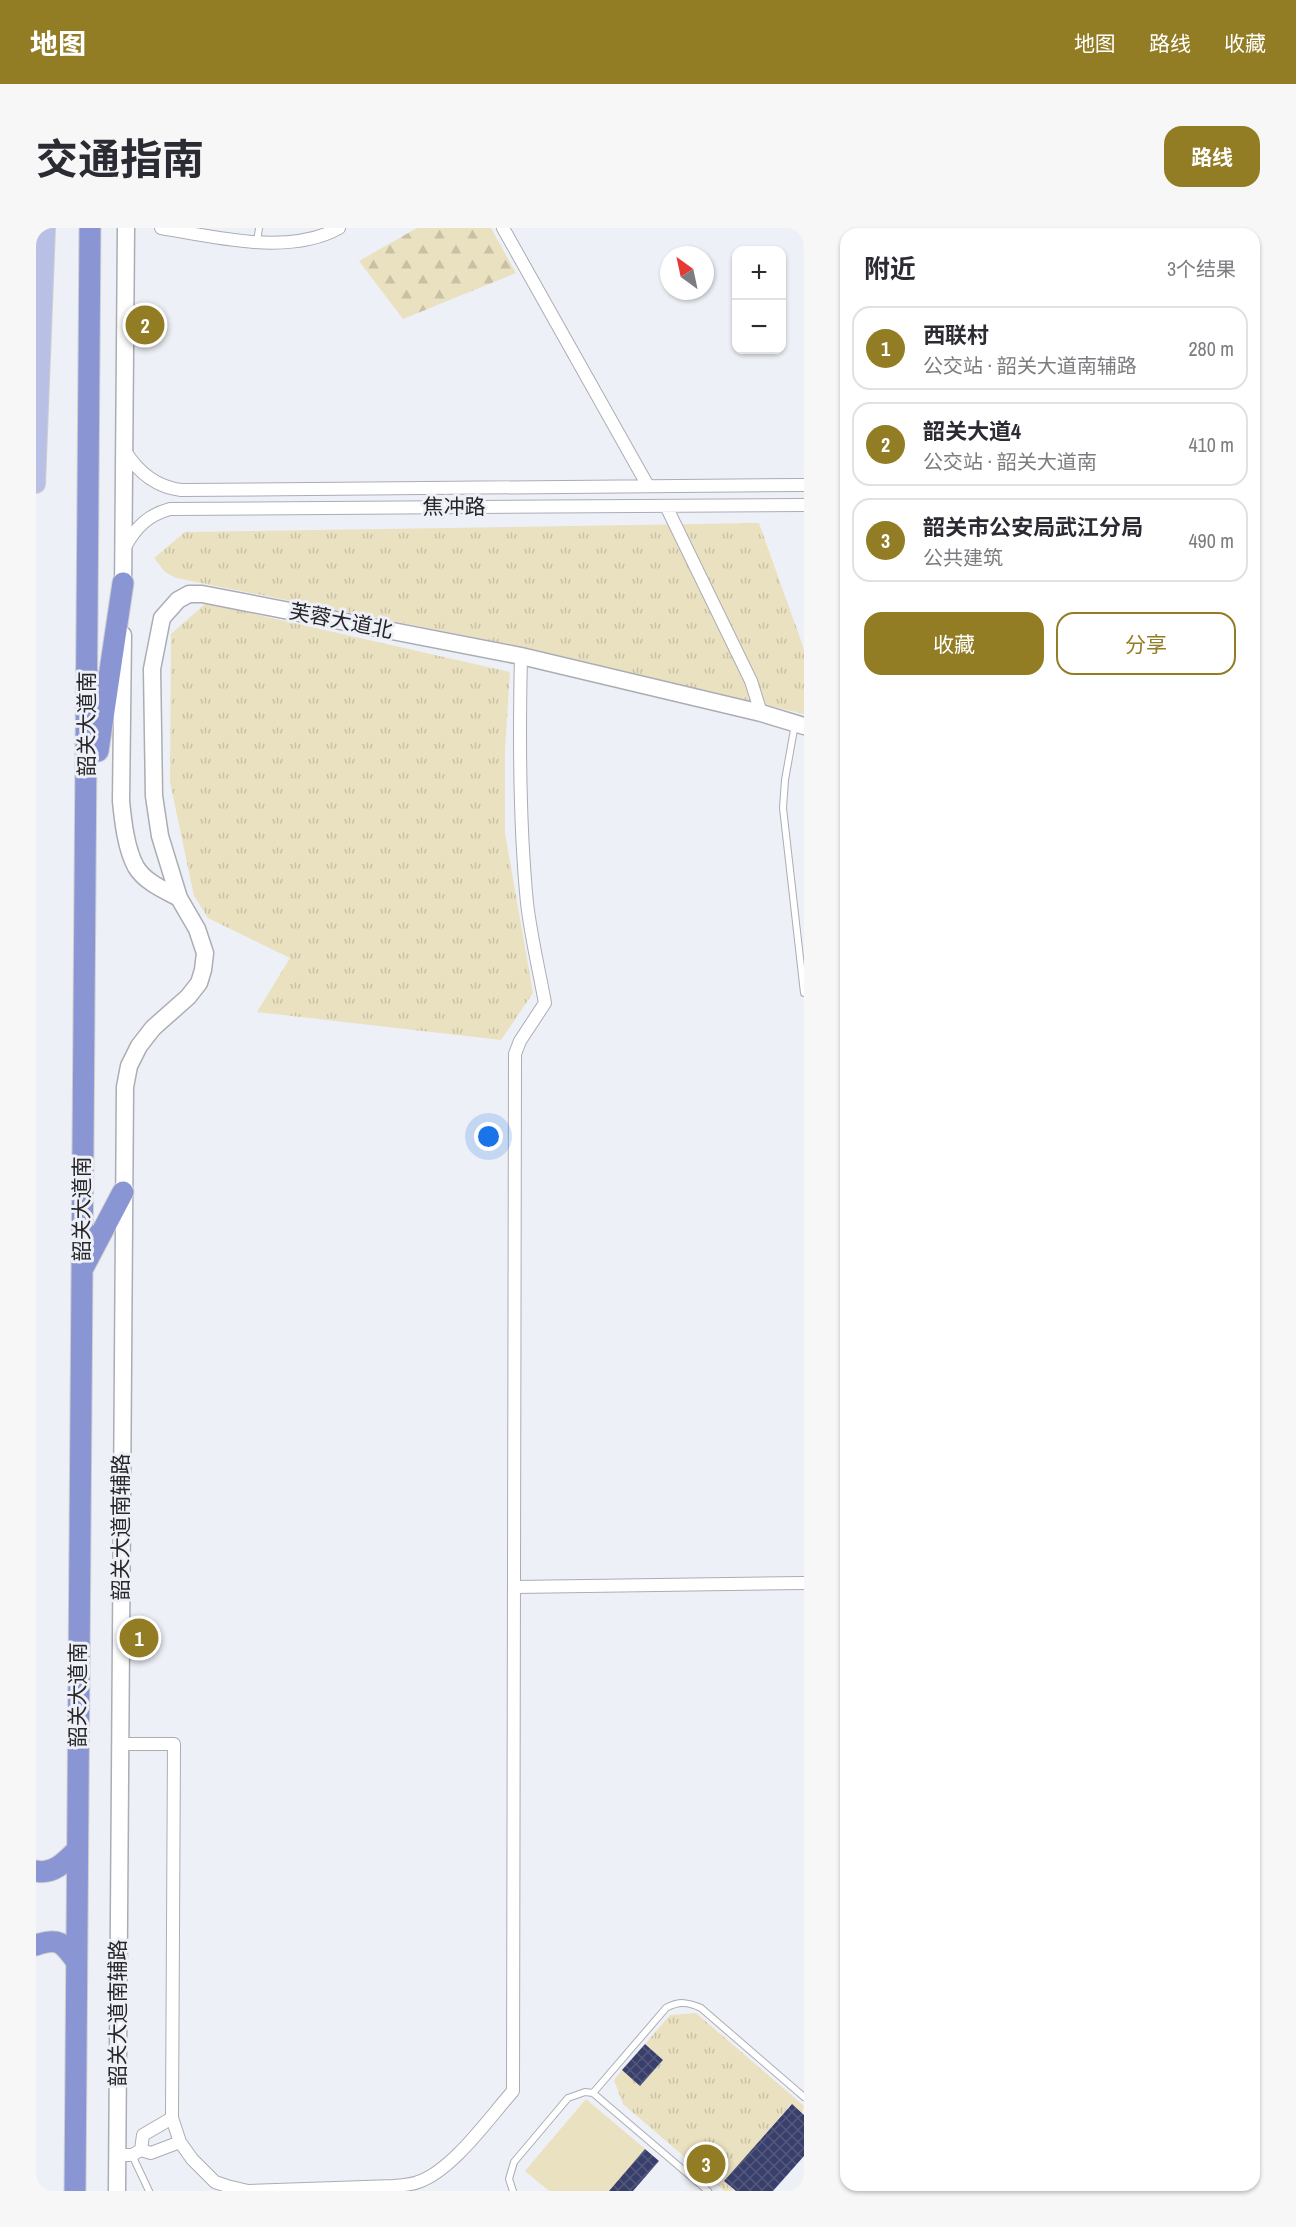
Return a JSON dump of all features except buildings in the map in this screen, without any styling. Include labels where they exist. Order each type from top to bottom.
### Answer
[{"type":"highway","name":"韶关大道南","points":[[75,2191],[90,228]]},
{"type":"highway","points":[[87,826],[123,583]]},
{"type":"highway","points":[[81,1271],[123,1192]]},
{"type":"highway","points":[[36,1871],[45,1873],[63,1864],[77,1850]]},
{"type":"highway","points":[[36,1945],[50,1940],[65,1945],[76,1961]]},
{"type":"main road","points":[[36,484],[46,228]]},
{"type":"street","points":[[126,228],[121,801],[123,825],[136,867],[153,884],[178,898]]},
{"type":"street","points":[[161,228],[256,242],[285,243],[308,239],[339,228]]},
{"type":"street","points":[[502,228],[648,486]]},
{"type":"street","name":"焦冲路","points":[[125,451],[133,464],[150,478],[170,489],[181,490],[804,485]]},
{"type":"street","name":"焦冲路","points":[[122,551],[140,524],[170,508],[804,505]]},
{"type":"street","points":[[666,506],[751,681],[761,713]]},
{"type":"street","name":"芙蓉大道北","points":[[178,898],[160,836],[154,796],[152,669],[162,618],[178,600],[189,594],[202,594],[521,656],[761,713],[800,725]]},
{"type":"street","points":[[120,1744],[174,1744],[172,2118],[180,2142],[192,2159],[215,2182],[248,2191],[394,2186],[417,2182],[435,2173],[454,2158],[513,2091],[515,1054],[520,1041],[545,1003],[528,905],[521,822],[519,759],[521,656]]},
{"type":"street","name":"韶关大道南辅路","points":[[117,2191],[130,2153],[120,1744],[125,1088],[129,1066],[139,1046],[153,1028],[188,997],[199,983],[203,970],[205,953],[197,928],[178,898]]},
{"type":"street","points":[[515,1587],[804,1583]]},
{"type":"street","points":[[130,2153],[143,2135],[172,2118]]},
{"type":"street","points":[[130,2153],[151,2153],[180,2142]]},
{"type":"lane","points":[[256,242],[259,228]]},
{"type":"lane","points":[[800,725],[785,780],[783,808],[804,993]]},
{"type":"lane","points":[[593,2093],[666,2008],[683,2002],[692,2003],[701,2008],[804,2097]]},
{"type":"lane","points":[[513,2191],[509,2179],[514,2162],[568,2098],[585,2092],[593,2093],[708,2191]]},
{"type":"lane","points":[[130,2153],[149,2191]]},
{"type":"green space","points":[[417,228],[491,228],[516,273],[403,319],[359,261]]},
{"type":"green space","points":[[759,523],[804,649],[804,714],[523,647],[176,578],[165,572],[154,558],[185,532]]},
{"type":"green space","points":[[206,603],[510,672],[505,750],[505,833],[533,993],[501,1040],[257,1012],[290,958],[208,918],[194,896],[170,782],[171,634]]},
{"type":"green space","points":[[696,2013],[804,2106],[802,2113],[791,2104],[725,2181],[734,2191],[724,2191],[623,2104],[614,2080],[622,2070],[641,2085],[663,2060],[645,2044],[670,2015]]},
{"type":"green space","points":[[586,2099],[645,2149],[609,2191],[549,2191],[525,2171]]},
{"type":"place","name":"韶关大道4","points":[[145,325]]},
{"type":"place","name":"西联村","points":[[139,1638]]},
{"type":"place","name":"韶关市公安局武江分局","points":[[706,2164]]}]
